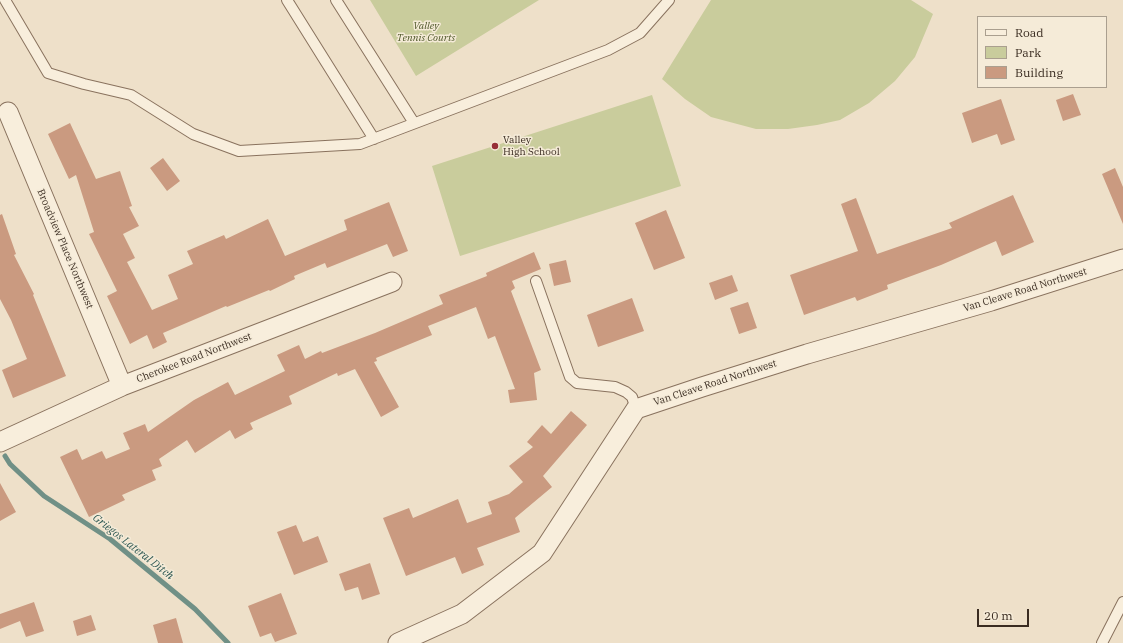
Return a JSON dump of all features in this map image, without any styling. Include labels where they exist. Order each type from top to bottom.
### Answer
[{"type":"street","name":"Broadview Place Northwest","points":[[8,112],[122,386]]},
{"type":"street","name":"Van Cleave Road Northwest","points":[[636,409],[807,354],[991,301],[1123,259]]},
{"type":"street","name":"Cherokee Road Northwest","points":[[0,442],[122,386],[392,282]]},
{"type":"street","points":[[398,643],[462,614],[542,553],[636,409]]},
{"type":"lane","points":[[5,0],[48,73],[84,84],[131,95],[193,134],[239,151],[360,144],[608,50],[640,33],[669,0]]},
{"type":"lane","points":[[287,0],[374,138]]},
{"type":"lane","points":[[336,0],[414,123]]},
{"type":"lane","points":[[536,281],[570,377],[576,383],[615,387],[626,392],[632,398],[636,409]]},
{"type":"lane","points":[[1102,643],[1123,602]]},
{"type":"green space","name":"Valley Tennis Courts","points":[[370,0],[539,0],[416,76]]},
{"type":"green space","points":[[711,0],[911,0],[933,14],[915,57],[895,81],[869,103],[840,120],[788,129],[756,129],[711,117],[685,99],[662,79]]},
{"type":"green space","points":[[652,95],[681,186],[460,256],[432,166]]},
{"type":"building","points":[[1073,94],[1081,115],[1063,121],[1056,100]]},
{"type":"building","points":[[1001,99],[1015,140],[1001,145],[997,134],[972,143],[962,113]]},
{"type":"building","points":[[70,123],[96,179],[120,171],[132,206],[129,207],[139,226],[123,234],[135,258],[127,262],[152,310],[178,299],[168,275],[193,264],[187,251],[224,235],[226,239],[268,219],[285,256],[347,230],[344,220],[389,202],[408,251],[393,257],[387,244],[327,268],[325,263],[294,276],[295,279],[270,291],[269,290],[227,307],[226,306],[163,333],[167,342],[153,349],[147,335],[130,344],[107,296],[117,291],[89,234],[94,232],[76,175],[69,179],[48,134]]},
{"type":"building","points":[[163,158],[180,181],[167,191],[150,168]]},
{"type":"building","points":[[1115,168],[1123,187],[1123,224],[1102,174]]},
{"type":"building","points":[[1013,195],[1034,242],[1002,256],[996,241],[941,265],[887,285],[888,289],[857,301],[855,297],[804,315],[790,275],[858,251],[841,204],[856,198],[877,254],[952,228],[949,223]]},
{"type":"building","points":[[666,210],[685,258],[654,270],[635,223]]},
{"type":"building","points":[[2,214],[16,254],[14,255],[34,294],[33,295],[66,376],[13,398],[2,370],[27,359],[11,320],[0,299],[0,215]]},
{"type":"building","points":[[534,252],[541,269],[512,281],[515,288],[511,291],[541,370],[534,373],[537,400],[510,403],[508,390],[515,389],[495,336],[488,339],[476,307],[428,326],[432,335],[376,358],[377,361],[374,362],[399,407],[381,417],[355,369],[338,376],[337,373],[289,396],[292,404],[250,423],[253,429],[235,439],[230,430],[195,453],[187,440],[159,459],[162,466],[152,470],[156,480],[122,495],[125,500],[89,517],[60,457],[77,449],[82,460],[102,451],[106,459],[130,449],[123,433],[145,424],[148,432],[194,400],[228,382],[235,395],[285,371],[277,355],[299,345],[305,359],[321,351],[322,353],[375,333],[443,304],[439,295],[487,276],[486,273]]},
{"type":"building","points":[[566,260],[571,282],[554,286],[549,264]]},
{"type":"building","points":[[732,275],[738,291],[715,300],[709,283]]},
{"type":"building","points":[[632,298],[644,331],[598,347],[587,315]]},
{"type":"building","points":[[748,302],[757,328],[739,334],[730,308]]},
{"type":"building","points":[[571,411],[587,425],[543,476],[552,487],[515,518],[520,532],[477,548],[484,565],[462,574],[455,557],[406,576],[383,518],[409,508],[413,518],[458,499],[467,523],[492,514],[488,502],[509,494],[523,482],[509,466],[533,447],[527,442],[542,425],[551,434]]},
{"type":"building","points":[[0,483],[16,512],[0,521]]},
{"type":"building","points":[[296,525],[303,542],[318,536],[328,562],[294,575],[277,532]]},
{"type":"building","points":[[370,563],[380,594],[362,600],[358,587],[345,591],[339,574]]},
{"type":"building","points":[[281,593],[297,634],[275,642],[271,633],[260,637],[248,606]]},
{"type":"building","points":[[34,602],[44,631],[26,637],[20,621],[0,629],[0,614]]},
{"type":"building","points":[[91,615],[96,630],[77,636],[73,621]]},
{"type":"building","points":[[176,618],[183,643],[158,643],[153,625]]},
{"type":"waterway","name":"Griegos Lateral Ditch","points":[[5,456],[10,464],[44,496],[110,539],[195,609],[228,643]]},
{"type":"place","name":"Valley High School","points":[[495,146]]}]
